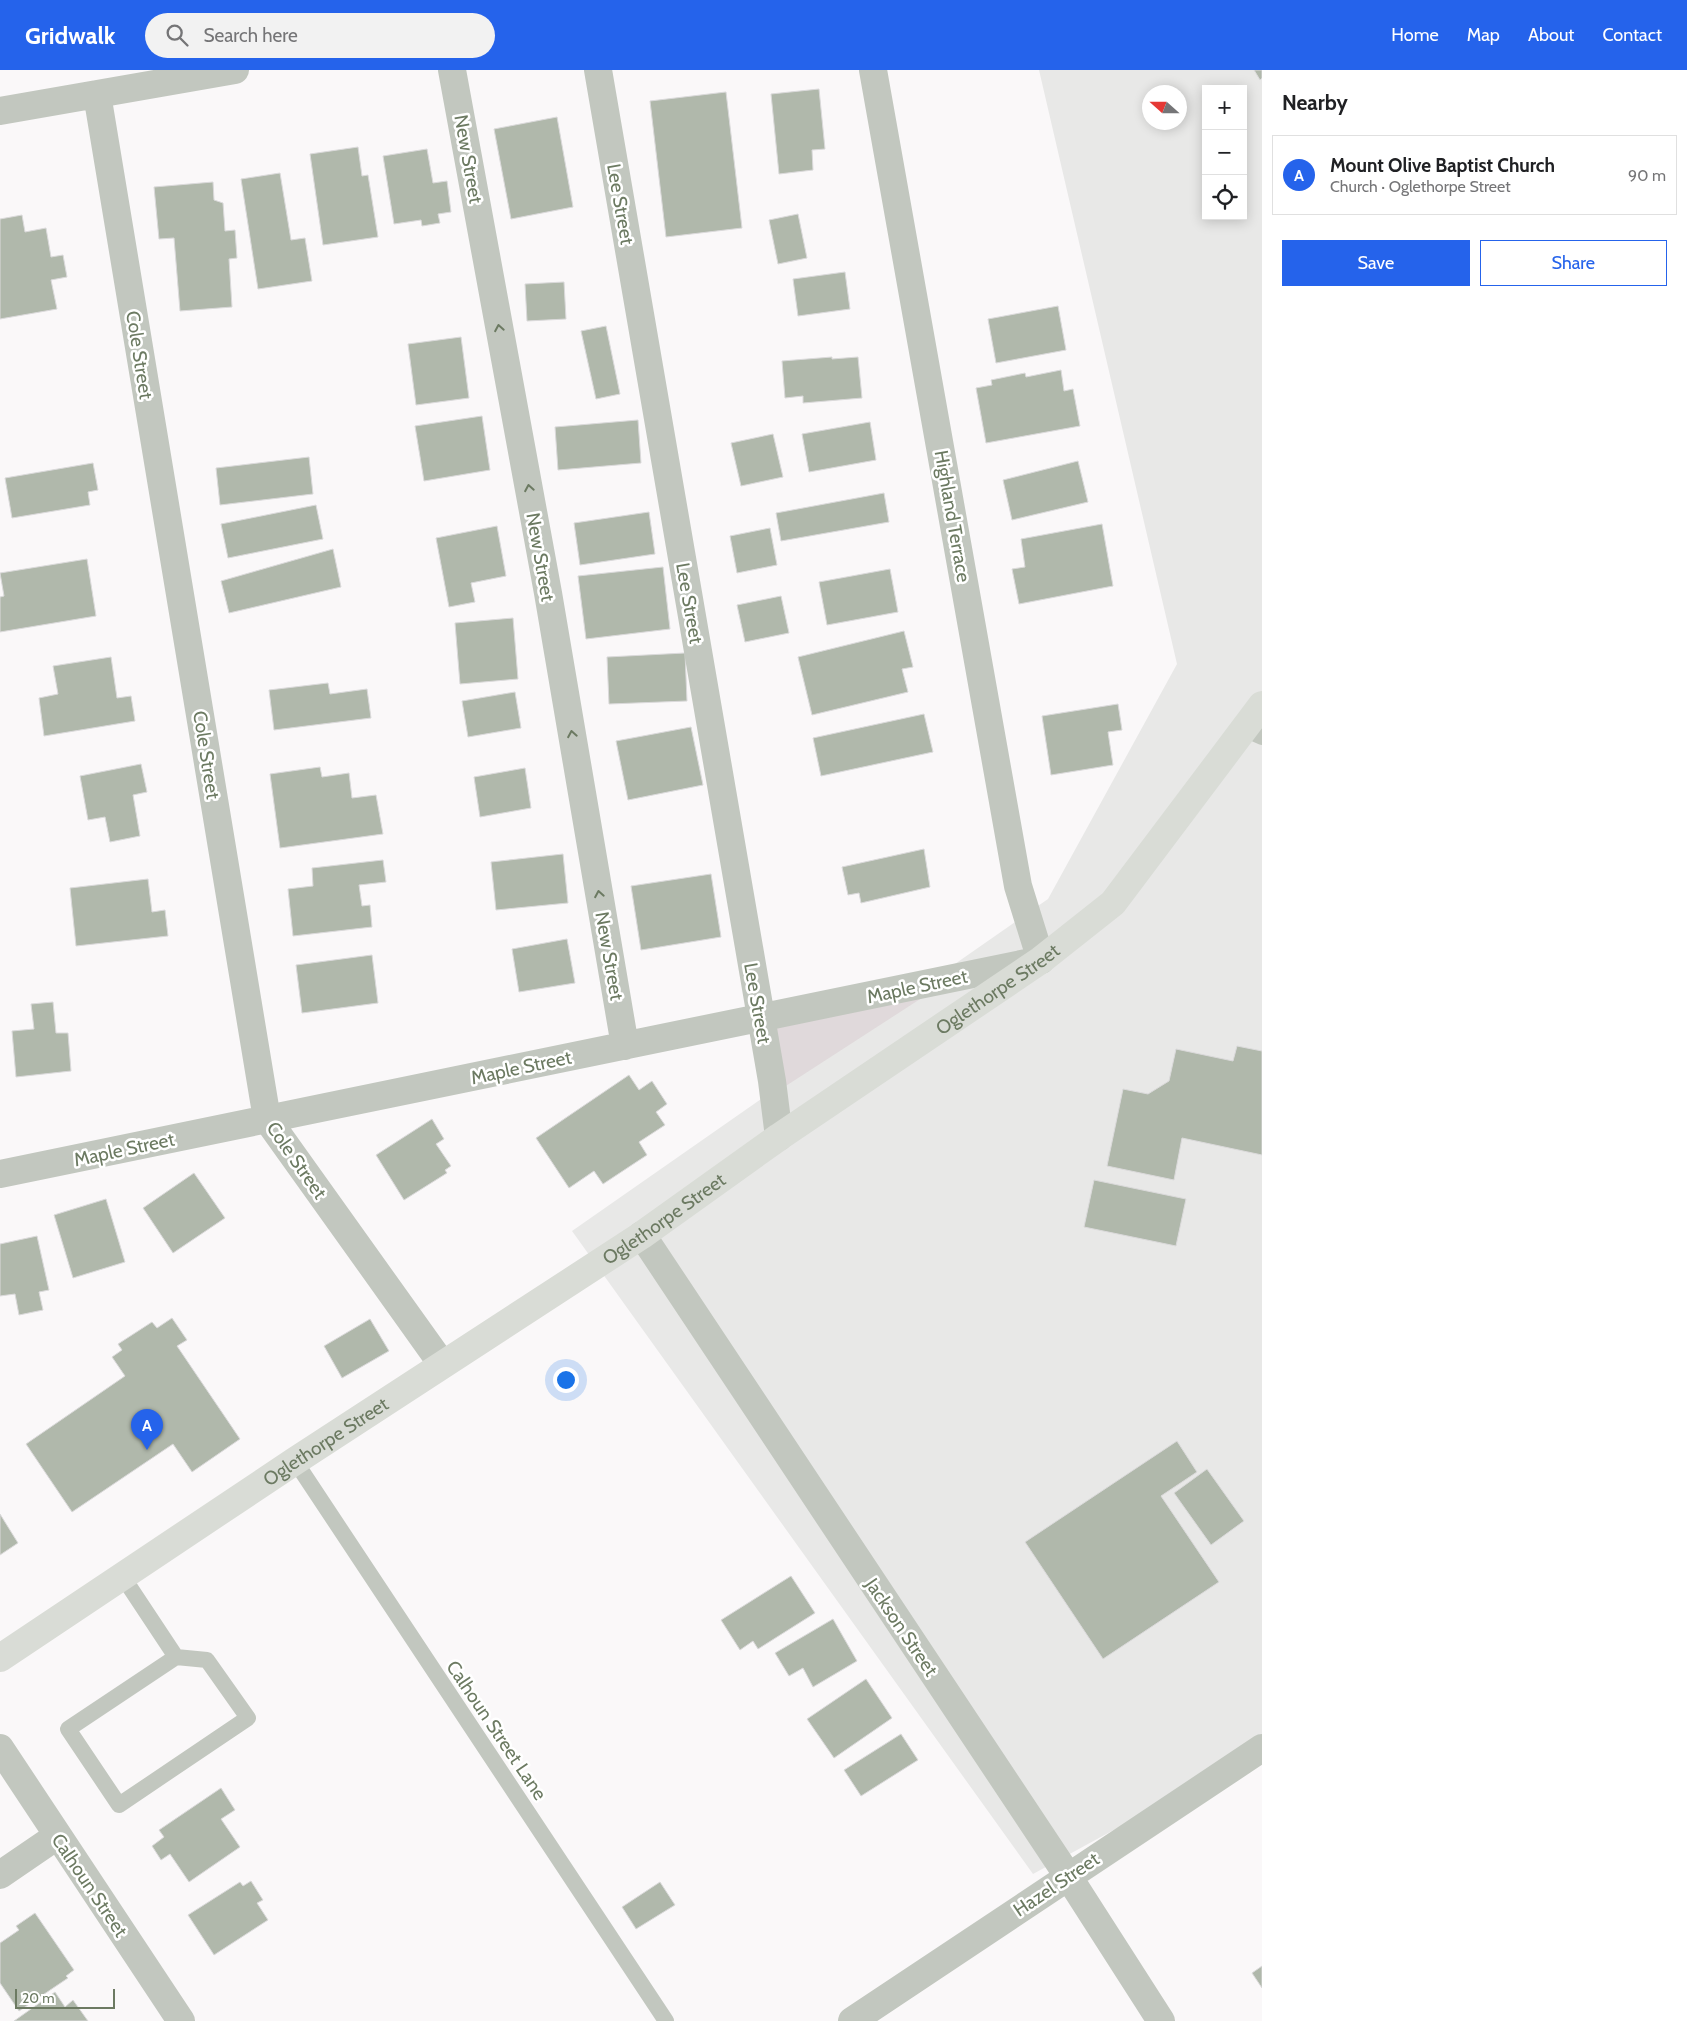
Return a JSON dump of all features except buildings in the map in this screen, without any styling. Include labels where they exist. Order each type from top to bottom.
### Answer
[{"type":"street","points":[[0,111],[235,70]]},
{"type":"street","name":"New Street","points":[[452,70],[548,593],[625,1046]]},
{"type":"street","name":"Lee Street","points":[[598,70],[761,1018],[779,1137]]},
{"type":"street","name":"Highland Terrace","points":[[873,70],[1018,886],[1041,960]]},
{"type":"street","name":"Cole Street","points":[[97,94],[267,1119],[442,1364]]},
{"type":"street","name":"Oglethorpe Street","points":[[0,1658],[442,1364],[642,1235],[779,1137],[1041,960],[1113,903],[1253,733],[1262,705]]},
{"type":"street","name":"Maple Street","points":[[0,1174],[1041,960]]},
{"type":"street","name":"Jackson Street","points":[[642,1235],[1068,1876],[1161,2021]]},
{"type":"street","name":"Calhoun Street","points":[[0,1748],[181,2021]]},
{"type":"street","name":"Hazel Street","points":[[852,2021],[1262,1748]]},
{"type":"street","points":[[0,1875],[57,1836]]},
{"type":"lane","name":"Calhoun Street Lane","points":[[295,1461],[666,2021]]},
{"type":"lane","points":[[123,1576],[176,1658]]},
{"type":"lane","points":[[176,1658],[208,1660],[248,1718],[118,1805],[68,1729],[176,1658]]},
{"type":"shaded area","points":[[1039,70],[1262,70],[1262,1749],[1033,1874],[572,1231],[1048,899],[1177,664]]},
{"type":"shaded area","points":[[931,992],[778,1091],[768,1023]]},
{"type":"place","name":"Mount Olive Baptist Church","points":[[147,1450]]}]
